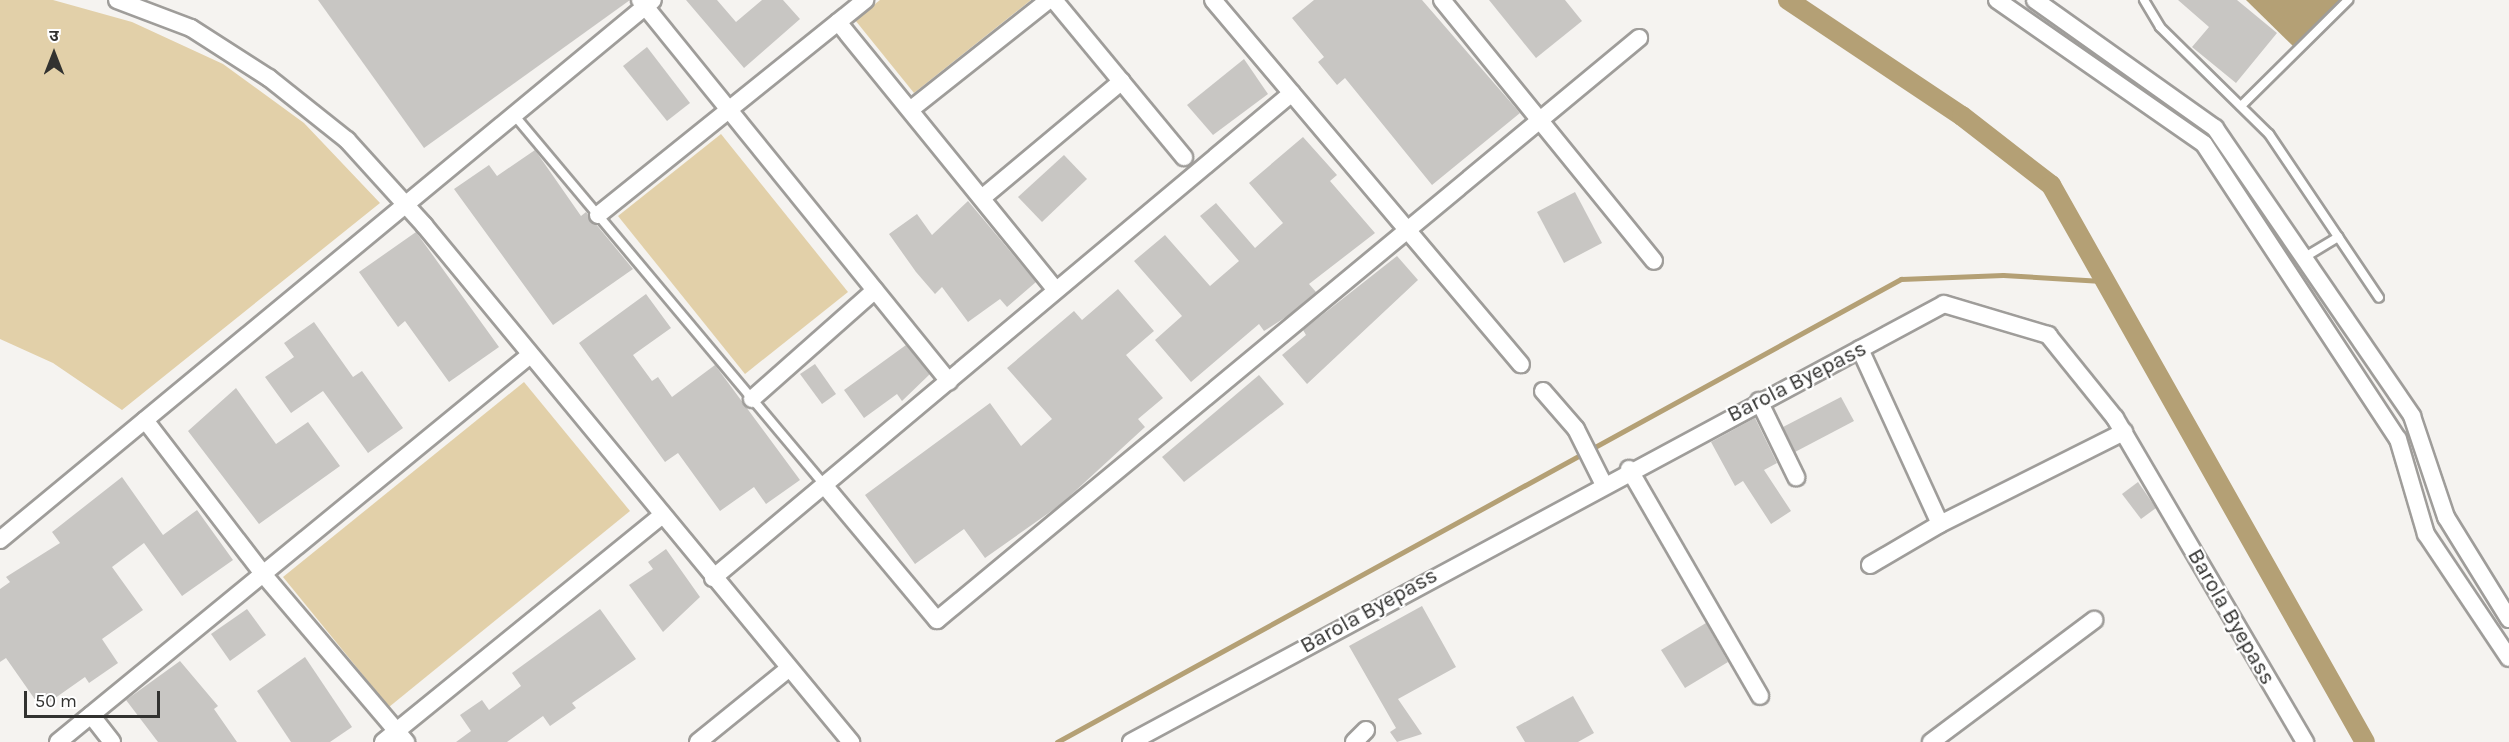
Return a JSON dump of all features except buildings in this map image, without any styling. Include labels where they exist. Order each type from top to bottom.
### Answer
[{"type":"street","points":[[117,0],[191,28],[269,78],[347,140],[405,204],[788,669],[851,742]]},
{"type":"street","points":[[598,215],[865,0]]},
{"type":"street","points":[[910,110],[1049,0]]},
{"type":"street","points":[[1054,0],[1184,157]]},
{"type":"street","points":[[1213,0],[1521,364]]},
{"type":"street","points":[[1442,0],[1654,261]]},
{"type":"street","points":[[1997,0],[2204,144],[2398,439],[2426,534],[2509,658]]},
{"type":"street","points":[[2035,0],[2215,128],[2412,416],[2445,517],[2509,619]]},
{"type":"street","points":[[0,540],[514,115],[646,2],[729,110],[949,381]]},
{"type":"street","points":[[838,22],[1056,290]]},
{"type":"street","points":[[824,485],[937,620],[1639,38]]},
{"type":"street","points":[[982,198],[1122,81]]},
{"type":"street","points":[[713,578],[1292,93]]},
{"type":"street","points":[[752,399],[875,290]]},
{"type":"street","name":"Barola Byepass","points":[[1131,742],[1599,477],[1629,469],[1944,303],[2048,335],[2124,432],[2305,742]]},
{"type":"street","points":[[1860,349],[1940,524]]},
{"type":"street","points":[[58,742],[530,355]]},
{"type":"street","points":[[1544,391],[1576,429],[1599,477]]},
{"type":"street","points":[[1760,401],[1796,477]]},
{"type":"street","points":[[145,420],[263,574],[401,736]]},
{"type":"street","points":[[1870,565],[1940,524],[2124,432]]},
{"type":"street","points":[[1629,469],[1760,696]]},
{"type":"street","points":[[382,742],[401,736],[662,515]]},
{"type":"street","points":[[1931,742],[2094,620]]},
{"type":"street","points":[[698,742],[788,669]]},
{"type":"street","points":[[91,715],[112,742]]},
{"type":"lane","points":[[2144,0],[2160,27],[2269,134],[2379,298]]},
{"type":"lane","points":[[2241,106],[2348,0]]},
{"type":"lane","points":[[514,115],[824,485]]},
{"type":"lane","points":[[2305,257],[2338,237]]},
{"type":"shaded area","points":[[0,0],[53,0],[132,22],[223,64],[304,123],[380,203],[122,410],[53,363],[0,339]]},
{"type":"shaded area","points":[[880,0],[1031,0],[914,93],[855,20]]},
{"type":"shaded area","points":[[2246,0],[2342,0],[2295,48]]},
{"type":"shaded area","points":[[721,134],[848,292],[745,374],[618,216]]},
{"type":"shaded area","points":[[524,382],[630,511],[389,707],[283,577]]},
{"type":"waterway","points":[[1788,0],[1962,116],[2051,185],[2365,742]]},
{"type":"waterway","points":[[1057,742],[1901,279],[2003,275],[2102,281]]}]
